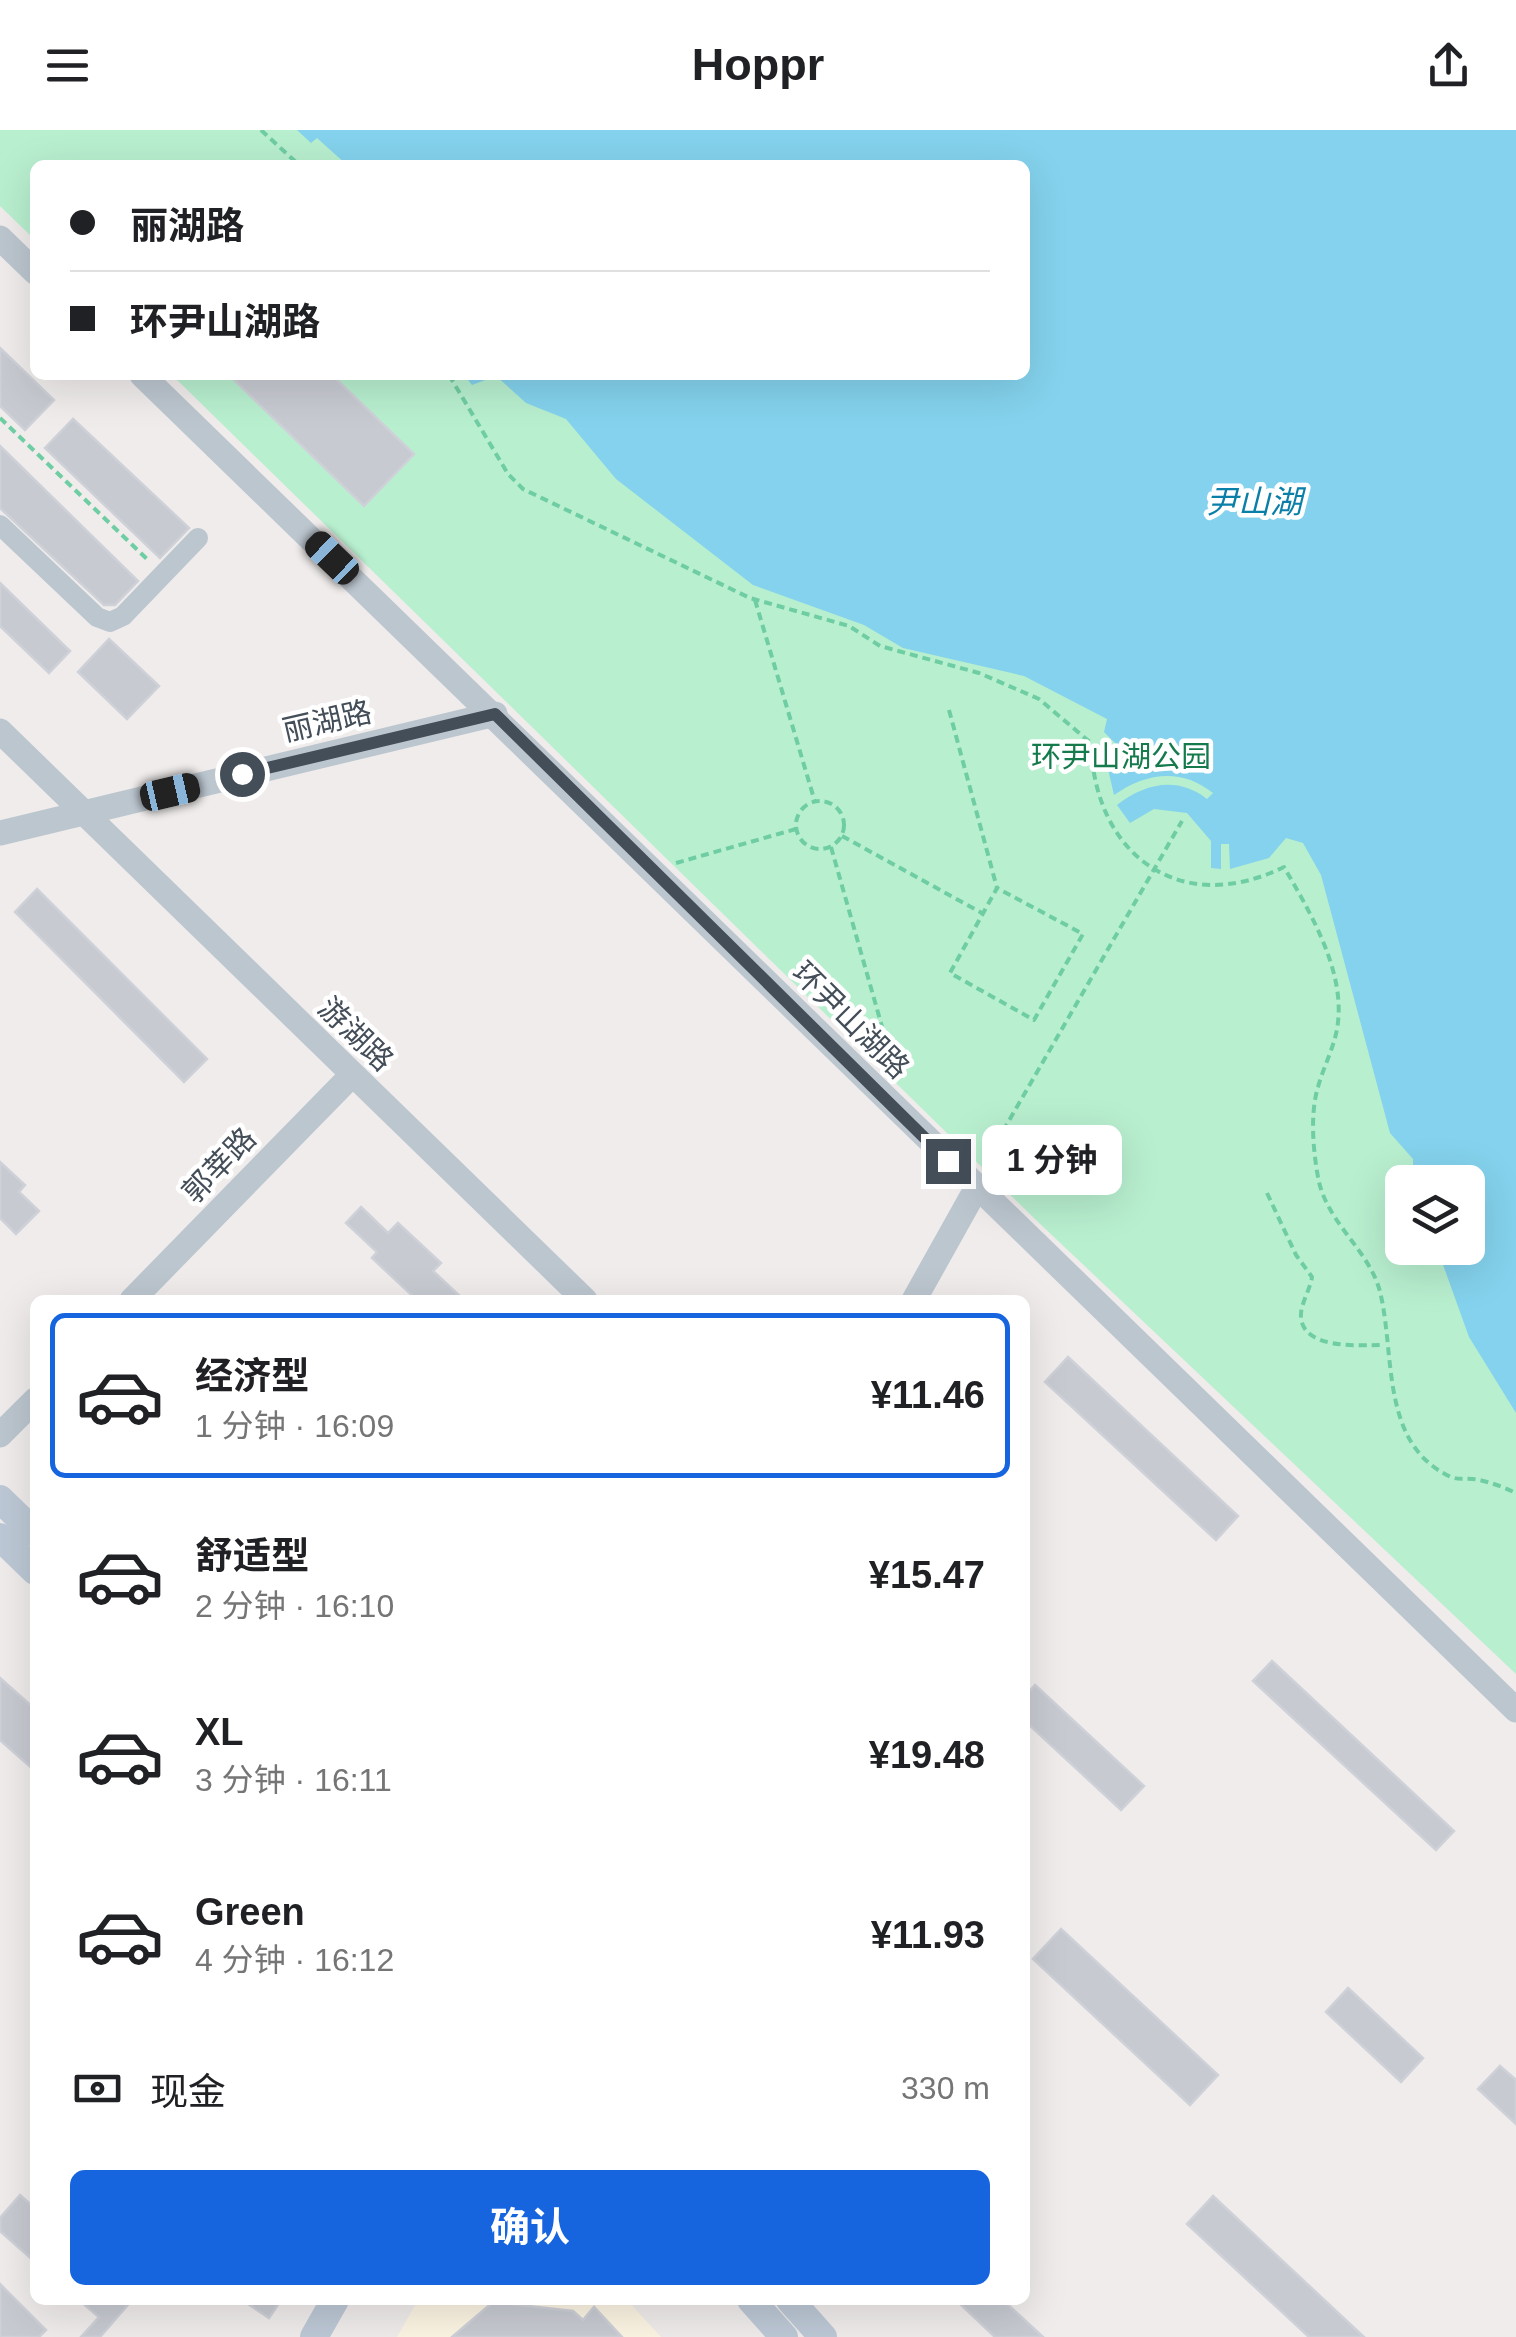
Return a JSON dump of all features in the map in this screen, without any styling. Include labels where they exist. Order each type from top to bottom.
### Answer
[{"type":"main road","points":[[0,1499],[30,1528]]},
{"type":"main road","points":[[0,1536],[30,1566]]},
{"type":"main road","points":[[314,2337],[332,2305]]},
{"type":"main road","points":[[336,2337],[354,2305]]},
{"type":"main road","points":[[755,2305],[784,2337]]},
{"type":"main road","points":[[794,2305],[823,2337]]},
{"type":"street","points":[[0,238],[30,267]]},
{"type":"street","name":"环尹山湖路","points":[[147,380],[1516,1710]]},
{"type":"street","points":[[0,525],[104,620],[118,620],[198,538]]},
{"type":"street","name":"丽湖路","points":[[0,833],[495,714]]},
{"type":"street","name":"游湖路","points":[[0,732],[579,1295]]},
{"type":"street","name":"郭莘路","points":[[137,1295],[352,1076]]},
{"type":"street","points":[[917,1295],[976,1189]]},
{"type":"street","points":[[0,1436],[30,1405]]},
{"type":"path","points":[[261,130],[294,160]]},
{"type":"path","points":[[451,380],[508,474],[523,489],[755,600],[849,626],[880,646],[979,674],[1039,699],[1091,743],[1098,803],[1114,830],[1156,868],[1198,886],[1228,887],[1284,867],[1338,986],[1338,1024],[1317,1090],[1314,1144],[1319,1182],[1336,1222],[1374,1275],[1381,1296],[1398,1415],[1416,1453],[1436,1468],[1455,1479],[1472,1478],[1516,1494]]},
{"type":"path","points":[[0,418],[163,575]]},
{"type":"path","points":[[755,600],[816,802]]},
{"type":"path","points":[[950,710],[997,888],[950,973],[1034,1020],[1083,934],[997,888]]},
{"type":"path","points":[[816,802],[838,808],[845,826],[842,836],[831,847],[807,846],[796,830],[801,810],[816,802]]},
{"type":"path","points":[[1003,1132],[1182,821]]},
{"type":"path","points":[[676,863],[796,830]]},
{"type":"path","points":[[842,836],[982,913]]},
{"type":"path","points":[[831,847],[896,1076]]},
{"type":"path","points":[[1267,1193],[1296,1256],[1312,1277],[1300,1316],[1303,1325],[1329,1344],[1381,1345]]},
{"type":"shaded area","points":[[415,2305],[632,2305],[661,2337],[397,2337]]},
{"type":"green space","name":"环尹山湖公园","points":[[0,130],[1516,130],[1516,1674],[1036,1220],[177,380],[1030,380],[1030,160],[30,160],[30,235],[0,206]]},
{"type":"water","name":"尹山湖","points":[[297,130],[1516,130],[1516,1413],[1469,1337],[1443,1265],[1485,1265],[1485,1165],[1413,1165],[1413,1159],[1390,1133],[1321,875],[1303,843],[1286,838],[1269,858],[1230,869],[1229,844],[1221,844],[1221,869],[1211,868],[1211,841],[1187,813],[1154,809],[1130,823],[1117,805],[1150,787],[1185,787],[1207,799],[1213,793],[1188,779],[1163,776],[1138,782],[1114,795],[1108,769],[1116,758],[1117,745],[1104,732],[1107,719],[1024,676],[903,648],[864,625],[753,585],[616,479],[566,419],[526,403],[500,380],[1030,380],[1030,160],[341,160],[317,138],[311,143]]},
{"type":"building","points":[[0,348],[54,400],[25,430],[0,406]]},
{"type":"building","points":[[234,380],[337,380],[414,454],[364,506]]},
{"type":"building","points":[[73,419],[189,528],[160,558],[45,448]]},
{"type":"building","points":[[0,446],[138,581],[115,605],[104,605],[0,508]]},
{"type":"building","points":[[0,583],[70,651],[49,673],[0,626]]},
{"type":"building","points":[[109,639],[159,686],[127,719],[78,672]]},
{"type":"building","points":[[37,889],[207,1059],[184,1082],[15,912]]},
{"type":"building","points":[[0,1162],[25,1185],[19,1192],[39,1211],[16,1234],[0,1218]]},
{"type":"building","points":[[361,1207],[388,1233],[398,1223],[441,1263],[433,1271],[459,1295],[412,1295],[372,1258],[377,1252],[346,1223]]},
{"type":"building","points":[[1068,1357],[1238,1516],[1216,1540],[1045,1382]]},
{"type":"building","points":[[1272,1661],[1454,1831],[1436,1850],[1253,1681]]},
{"type":"building","points":[[0,1678],[30,1705],[30,1767],[0,1740]]},
{"type":"building","points":[[1035,1685],[1144,1786],[1121,1810],[1030,1726],[1030,1690]]},
{"type":"building","points":[[1061,1929],[1218,2075],[1190,2105],[1033,1959]]},
{"type":"building","points":[[1348,1988],[1423,2058],[1401,2082],[1326,2012]]},
{"type":"building","points":[[1500,2066],[1516,2080],[1516,2124],[1478,2089]]},
{"type":"building","points":[[20,2195],[30,2204],[30,2258],[0,2231],[0,2218]]},
{"type":"building","points":[[1213,2196],[1364,2337],[1309,2337],[1187,2224]]},
{"type":"building","points":[[0,2284],[46,2330],[39,2337],[0,2337]]},
{"type":"building","points":[[85,2305],[128,2305],[100,2337],[81,2337],[99,2317]]},
{"type":"building","points":[[250,2305],[278,2305],[269,2318]]},
{"type":"building","points":[[489,2305],[520,2305],[573,2311],[583,2320],[594,2307],[622,2337],[452,2337]]},
{"type":"building","points":[[961,2305],[1008,2305],[1043,2337],[995,2337]]},
{"type":"route","points":[[242,774],[495,714],[948,1161]]}]
